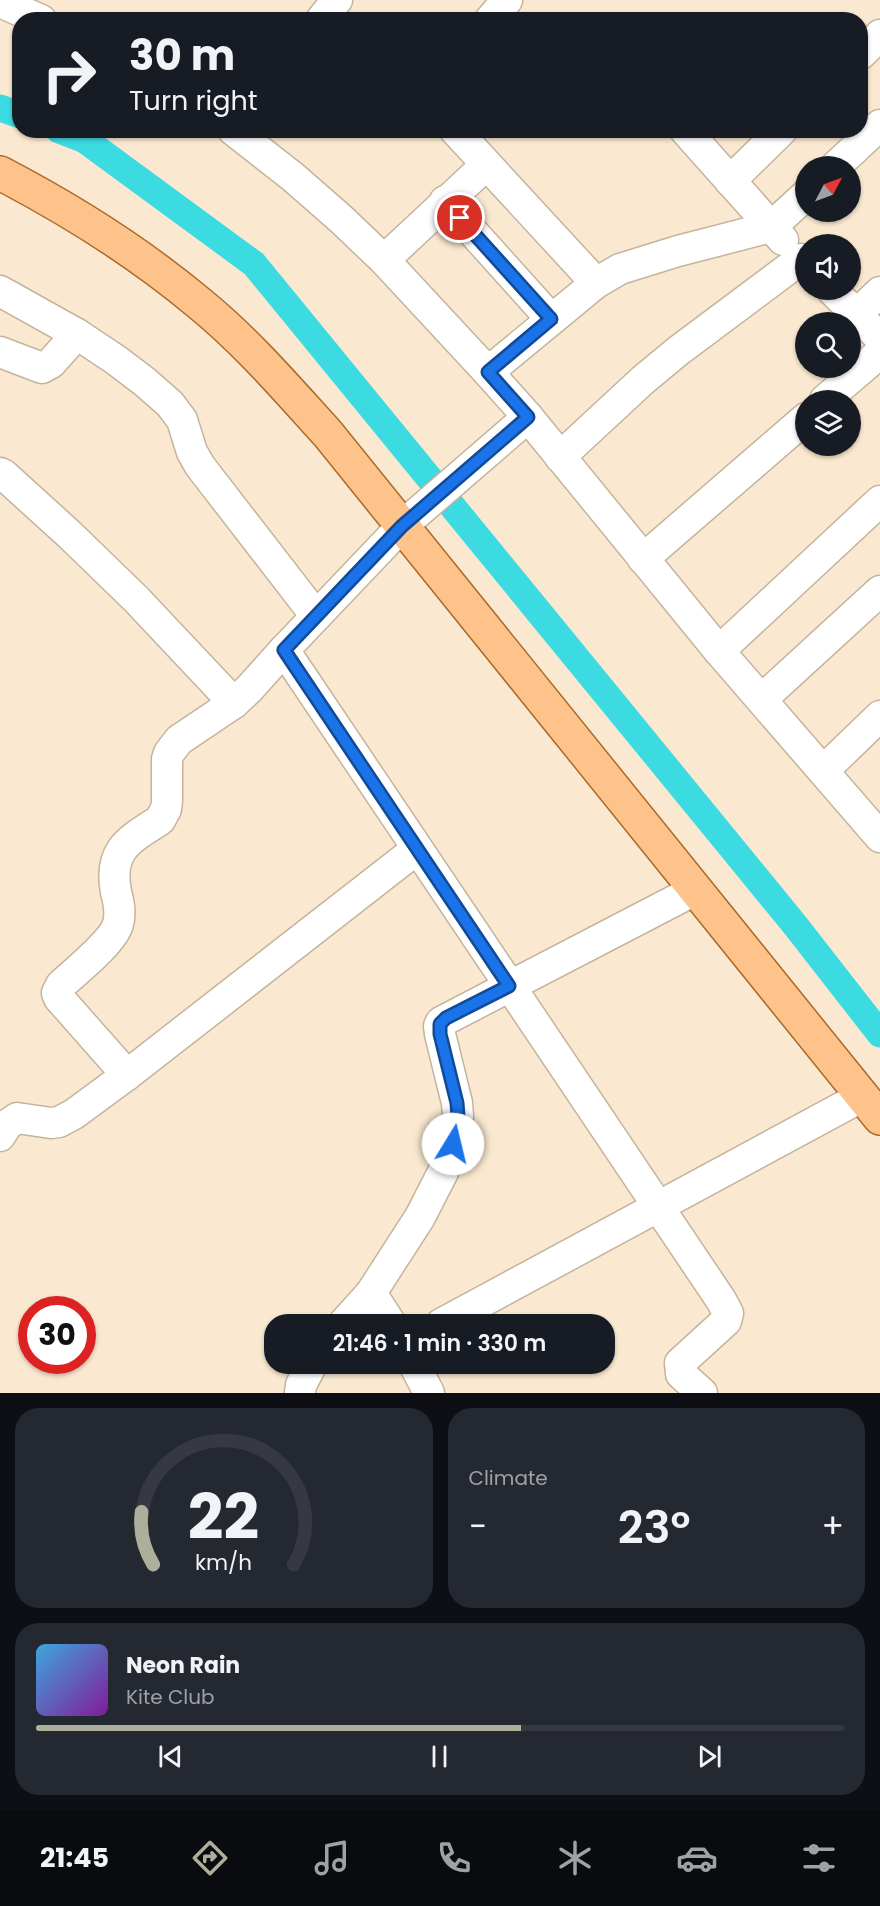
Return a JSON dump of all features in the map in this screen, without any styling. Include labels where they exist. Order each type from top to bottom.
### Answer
[{"type":"main road","points":[[0,173],[75,214],[134,252],[201,304],[275,375],[328,434],[872,1107]]},
{"type":"street","points":[[327,12],[337,0]]},
{"type":"street","points":[[0,2],[23,12]]},
{"type":"street","points":[[868,47],[880,35]]},
{"type":"street","points":[[868,136],[880,125]]},
{"type":"street","points":[[242,138],[293,177],[341,219],[384,260],[488,372],[528,417],[719,651],[880,837]]},
{"type":"street","points":[[462,138],[596,283]]},
{"type":"street","points":[[692,138],[795,252]]},
{"type":"street","points":[[730,182],[774,138]]},
{"type":"street","points":[[847,156],[866,138]]},
{"type":"street","points":[[384,260],[486,165]]},
{"type":"street","points":[[445,201],[551,319]]},
{"type":"street","points":[[488,372],[596,283],[620,269],[771,227],[795,205]]},
{"type":"street","points":[[560,457],[636,386],[678,351],[795,267]]},
{"type":"street","points":[[0,291],[77,334],[116,360],[145,382],[176,411],[185,427],[189,444],[201,466],[316,616]]},
{"type":"street","points":[[859,312],[880,292]]},
{"type":"street","points":[[842,300],[855,312]]},
{"type":"street","points":[[861,318],[880,338]]},
{"type":"street","points":[[0,352],[42,368],[51,363],[77,334]]},
{"type":"street","points":[[837,390],[880,353]]},
{"type":"street","points":[[127,1075],[59,998],[58,990],[111,938],[118,925],[120,905],[113,868],[126,845],[160,820],[163,815],[167,801],[166,766],[169,753],[188,733],[234,704],[402,526],[528,417]]},
{"type":"street","points":[[643,559],[795,428]]},
{"type":"street","points":[[0,473],[70,535],[136,599],[234,704]]},
{"type":"street","points":[[719,651],[880,501]]},
{"type":"street","points":[[762,699],[880,591]]},
{"type":"street","points":[[284,650],[728,1312],[726,1321],[680,1363],[681,1374],[702,1393]]},
{"type":"street","points":[[823,771],[880,716]]},
{"type":"street","points":[[0,1136],[7,1125],[16,1118],[51,1123],[59,1122],[74,1114],[417,849]]},
{"type":"street","points":[[352,1314],[371,1293],[420,1217],[443,1172],[453,1144],[458,1116],[457,1103],[440,1034],[440,1024],[446,1018],[695,890]]},
{"type":"street","points":[[460,1314],[659,1208],[872,1107]]},
{"type":"street","points":[[371,1293],[385,1314]]},
{"type":"street","points":[[300,1393],[307,1374]]},
{"type":"street","points":[[419,1374],[429,1393]]},
{"type":"waterway","points":[[0,108],[12,112]]},
{"type":"waterway","points":[[80,138],[254,264],[795,925],[880,1034]]},
{"type":"route","points":[[453,1144],[458,1116],[457,1103],[440,1034],[440,1024],[446,1018],[509,986],[284,650],[402,526],[528,417],[488,372],[551,319],[460,218]]}]
